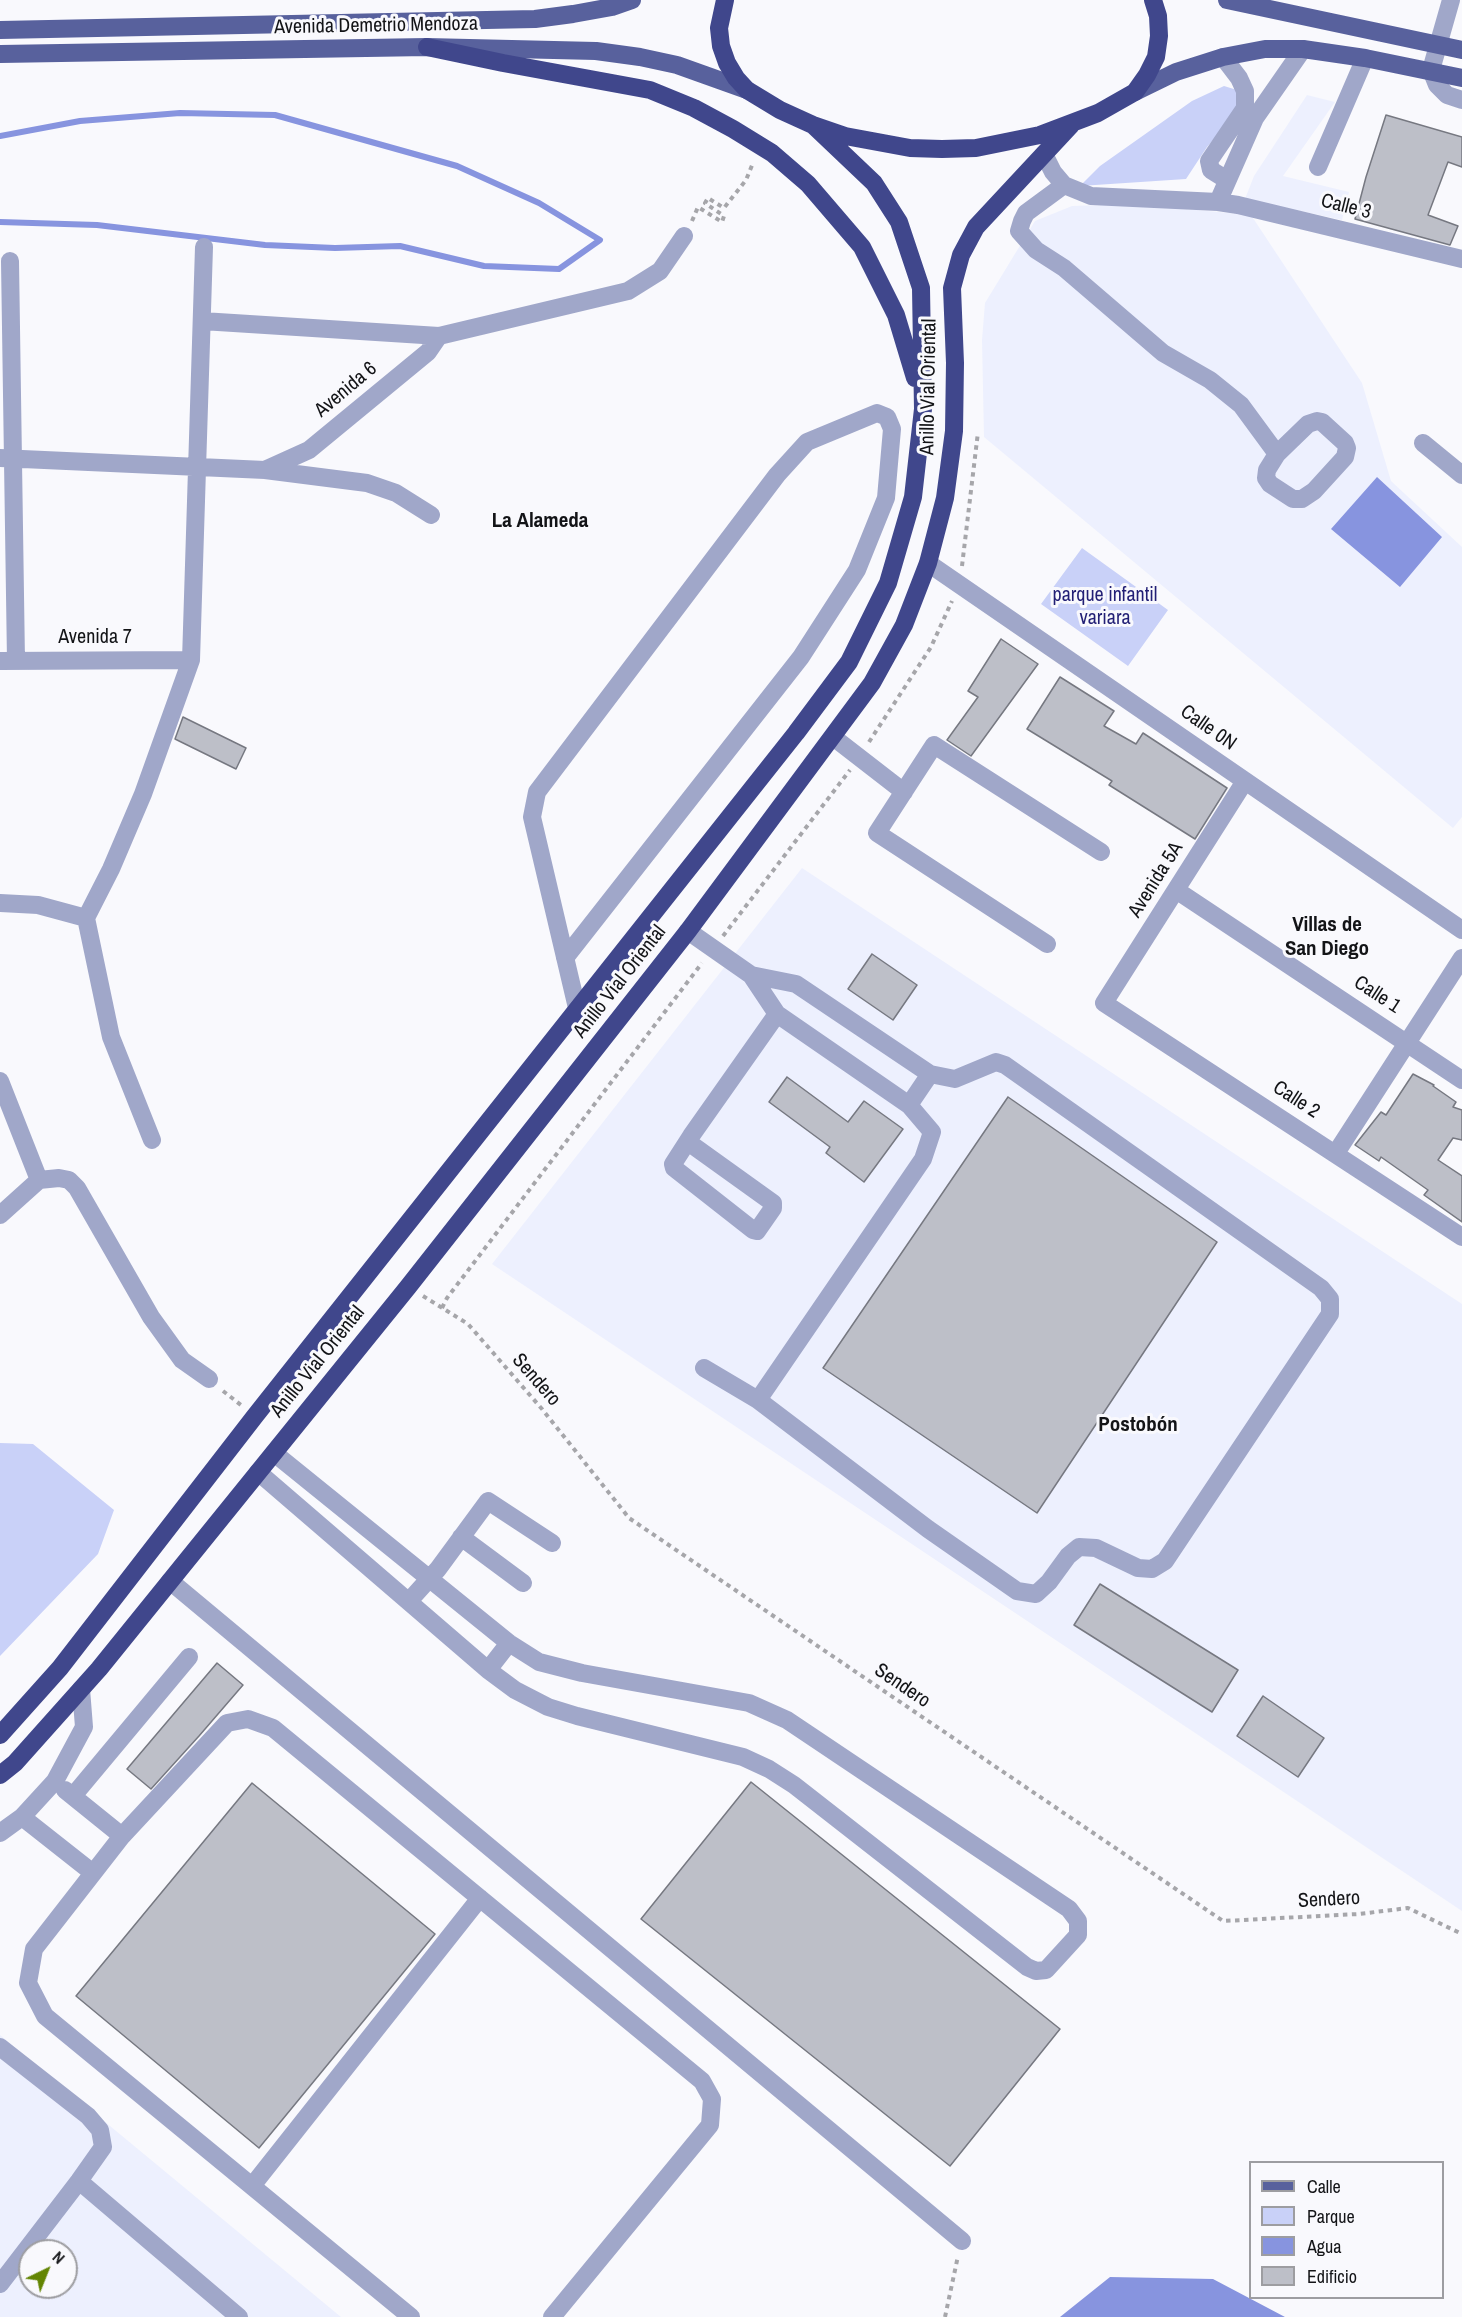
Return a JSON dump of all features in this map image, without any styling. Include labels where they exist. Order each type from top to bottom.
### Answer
[{"type":"highway","points":[[725,0],[719,28],[721,46],[727,63],[747,90],[780,110],[813,125],[877,143],[942,149],[1008,143],[1040,135],[1098,112],[1135,92],[1156,57],[1159,36],[1154,0]]},
{"type":"highway","points":[[427,46],[503,63],[650,90],[694,108],[772,153],[808,184],[862,247],[896,315],[907,347],[922,409]]},
{"type":"highway","name":"Anillo Vial Oriental","points":[[0,1775],[15,1762],[81,1689],[408,1287],[688,931],[872,683],[904,625],[928,563],[945,498],[954,431],[955,363],[952,288],[961,255],[976,227],[1071,124]]},
{"type":"highway","name":"Anillo Vial Oriental","points":[[0,1735],[60,1668],[255,1416],[796,734],[849,662],[888,583],[913,497],[922,409],[921,288],[899,222],[874,183],[813,125]]},
{"type":"main road","name":"Avenida Demetrio Mendoza","points":[[0,30],[535,19],[573,15],[612,7],[632,0]]},
{"type":"main road","points":[[1227,0],[1462,50]]},
{"type":"main road","name":"Avenida Demetrio Mendoza","points":[[0,54],[427,46],[596,51],[677,65],[747,90]]},
{"type":"main road","points":[[1135,92],[1176,72],[1223,57],[1265,49],[1303,49],[1365,58],[1462,78]]},
{"type":"street","points":[[1451,0],[1431,70],[1437,85],[1448,95],[1462,100]]},
{"type":"street","points":[[1218,202],[1255,118],[1303,49]]},
{"type":"street","points":[[1223,57],[1239,78],[1245,91],[1245,108],[1209,161],[1211,170],[1227,180]]},
{"type":"street","points":[[1318,167],[1365,58]]},
{"type":"street","points":[[1044,154],[1053,172],[1064,185],[1026,213],[1019,231],[1036,250],[1072,275],[1163,353],[1210,381],[1241,405],[1277,453]]},
{"type":"street","name":"Calle 3","points":[[1064,185],[1091,196],[1218,202],[1270,211],[1462,259]]},
{"type":"street","points":[[202,321],[439,336],[628,291],[660,271],[684,236]]},
{"type":"street","points":[[152,1140],[111,1037],[86,918],[111,870],[138,805],[191,660],[204,247]]},
{"type":"street","points":[[8,661],[6,458],[10,261]]},
{"type":"street","name":"Avenida 6","points":[[6,458],[265,470],[309,450],[428,352],[439,336]]},
{"type":"street","points":[[565,958],[801,657],[857,570],[886,498],[892,429],[887,417],[878,413],[807,442],[777,475],[537,792],[532,817],[565,958],[577,1008]]},
{"type":"street","points":[[1317,421],[1323,422],[1347,448],[1346,457],[1314,491],[1302,499],[1293,499],[1270,484],[1266,478],[1267,470],[1277,453],[1308,424],[1317,421]]},
{"type":"street","points":[[1423,443],[1462,475]]},
{"type":"street","points":[[265,470],[367,483],[396,493],[431,515]]},
{"type":"street","name":"Calle 0N","points":[[928,563],[1462,930]]},
{"type":"street","name":"Avenida 7","points":[[8,661],[191,660]]},
{"type":"street","points":[[833,737],[904,792]]},
{"type":"street","points":[[1047,944],[877,833],[934,745],[1101,852]]},
{"type":"street","name":"Avenida 5A","points":[[1104,1003],[1245,781]]},
{"type":"street","name":"Calle 1","points":[[1176,890],[1462,1080]]},
{"type":"street","points":[[0,903],[39,905],[86,918]]},
{"type":"street","points":[[688,931],[752,975],[777,1014],[909,1105],[932,1132],[923,1159],[758,1400]]},
{"type":"street","points":[[1336,1153],[1462,958]]},
{"type":"street","points":[[704,1368],[758,1400],[928,1529],[1017,1591],[1036,1594],[1049,1582],[1068,1556],[1079,1547],[1096,1548],[1138,1568],[1152,1569],[1165,1561],[1330,1314],[1330,1299],[1321,1288],[1005,1065],[996,1062],[955,1079],[930,1074],[796,984],[752,975]]},
{"type":"street","name":"Calle 2","points":[[1104,1003],[1462,1237]]},
{"type":"street","points":[[688,1142],[773,1203],[773,1208],[757,1230],[753,1230],[674,1168],[674,1164],[688,1142],[777,1014]]},
{"type":"street","points":[[909,1105],[930,1074]]},
{"type":"street","points":[[0,1081],[39,1180]]},
{"type":"street","points":[[0,1215],[39,1180],[59,1178],[69,1180],[77,1188],[151,1317],[182,1360],[208,1379]]},
{"type":"street","points":[[258,1472],[410,1600],[488,1670],[515,1690],[548,1707],[577,1716],[743,1757],[769,1768],[794,1785],[1027,1967],[1036,1971],[1046,1970],[1078,1935],[1078,1921],[1069,1909],[787,1720],[749,1703],[582,1673],[539,1662],[509,1643],[274,1453]]},
{"type":"street","points":[[410,1600],[430,1578],[488,1501],[552,1543]]},
{"type":"street","points":[[461,1538],[523,1583]]},
{"type":"street","points":[[170,1581],[962,2241]]},
{"type":"street","points":[[488,1670],[509,1643]]},
{"type":"street","points":[[73,1796],[189,1657]]},
{"type":"street","points":[[0,1833],[22,1817],[55,1781],[84,1727],[81,1689]]},
{"type":"street","points":[[411,2317],[45,2016],[28,1983],[34,1950],[122,1836],[227,1723],[248,1719],[273,1728],[702,2081],[712,2099],[710,2125],[552,2317]]},
{"type":"street","points":[[55,1781],[122,1836]]},
{"type":"street","points":[[22,1817],[93,1873]]},
{"type":"street","points":[[252,2186],[480,1898]]},
{"type":"street","points":[[0,2284],[79,2181],[102,2147],[100,2130],[88,2116],[3,2054]]},
{"type":"street","points":[[79,2181],[239,2317]]},
{"type":"path","points":[[684,236],[698,207],[722,222],[724,216],[705,202],[708,198],[724,208],[746,180],[760,146]]},
{"type":"path","points":[[442,1308],[447,1298],[859,757],[932,646],[960,584],[978,432]]},
{"type":"path","name":"Sendero","points":[[408,1287],[468,1324],[542,1409],[629,1518],[1223,1921],[1359,1914],[1408,1908],[1462,1934]]},
{"type":"path","points":[[208,1379],[255,1416]]},
{"type":"path","points":[[945,2317],[962,2241]]},
{"type":"shaded area","points":[[1307,95],[1335,102],[1283,176],[1349,192],[1342,220],[1245,199],[1254,176]]},
{"type":"shaded area","points":[[1132,204],[1251,215],[1362,383],[1391,481],[1462,547],[1462,817],[1453,828],[984,437],[982,340],[985,303],[1035,221],[1072,206]]},
{"type":"shaded area","points":[[802,868],[1462,1304],[1462,1911],[492,1264]]},
{"type":"shaded area","points":[[0,2035],[341,2317],[0,2317]]},
{"type":"green space","points":[[1224,86],[1237,90],[1241,108],[1207,147],[1186,179],[1080,186],[1100,166],[1192,101]]},
{"type":"green space","name":"parque infantil variara","points":[[1082,548],[1168,610],[1128,666],[1041,604]]},
{"type":"green space","points":[[0,1443],[33,1444],[114,1510],[98,1554],[0,1656]]},
{"type":"water","points":[[1377,477],[1442,537],[1400,587],[1331,529]]},
{"type":"water","points":[[1110,2277],[1213,2279],[1285,2317],[1060,2317]]},
{"type":"building","points":[[1386,115],[1462,137],[1462,167],[1448,162],[1428,215],[1458,226],[1450,245],[1355,219]]},
{"type":"building","points":[[1001,639],[1038,664],[971,756],[947,740],[978,697],[968,691]]},
{"type":"building","points":[[1060,677],[1114,711],[1104,726],[1136,744],[1143,733],[1227,788],[1195,839],[1109,785],[1112,781],[1027,729]]},
{"type":"building","points":[[183,717],[246,748],[236,769],[175,739]]},
{"type":"building","points":[[872,954],[917,985],[893,1020],[848,989]]},
{"type":"building","points":[[1413,1074],[1434,1085],[1456,1102],[1453,1107],[1462,1110],[1462,1140],[1453,1138],[1438,1160],[1462,1176],[1462,1222],[1424,1195],[1428,1190],[1381,1157],[1379,1161],[1355,1145],[1381,1112],[1386,1115]]},
{"type":"building","points":[[787,1077],[848,1122],[864,1101],[903,1129],[864,1182],[826,1153],[830,1147],[769,1102]]},
{"type":"building","points":[[1008,1097],[1217,1242],[1037,1513],[823,1368]]},
{"type":"building","points":[[1100,1584],[1238,1670],[1212,1712],[1074,1625]]},
{"type":"building","points":[[217,1663],[243,1685],[151,1789],[127,1769]]},
{"type":"building","points":[[1263,1696],[1324,1738],[1298,1777],[1237,1736]]},
{"type":"building","points":[[751,1782],[1060,2029],[950,2166],[641,1919]]},
{"type":"building","points":[[252,1783],[435,1934],[259,2148],[76,1996]]},
{"type":"waterway","points":[[0,136],[80,121],[180,113],[275,115],[457,166],[539,203],[600,240],[559,269],[484,266],[400,246],[335,248],[265,245],[97,225],[0,222]]},
{"type":"district","name":"La Alameda","points":[[540,521]]},
{"type":"district","name":"Villas de San Diego","points":[[1327,937]]},
{"type":"district","name":"Postobón","points":[[1138,1425]]}]
